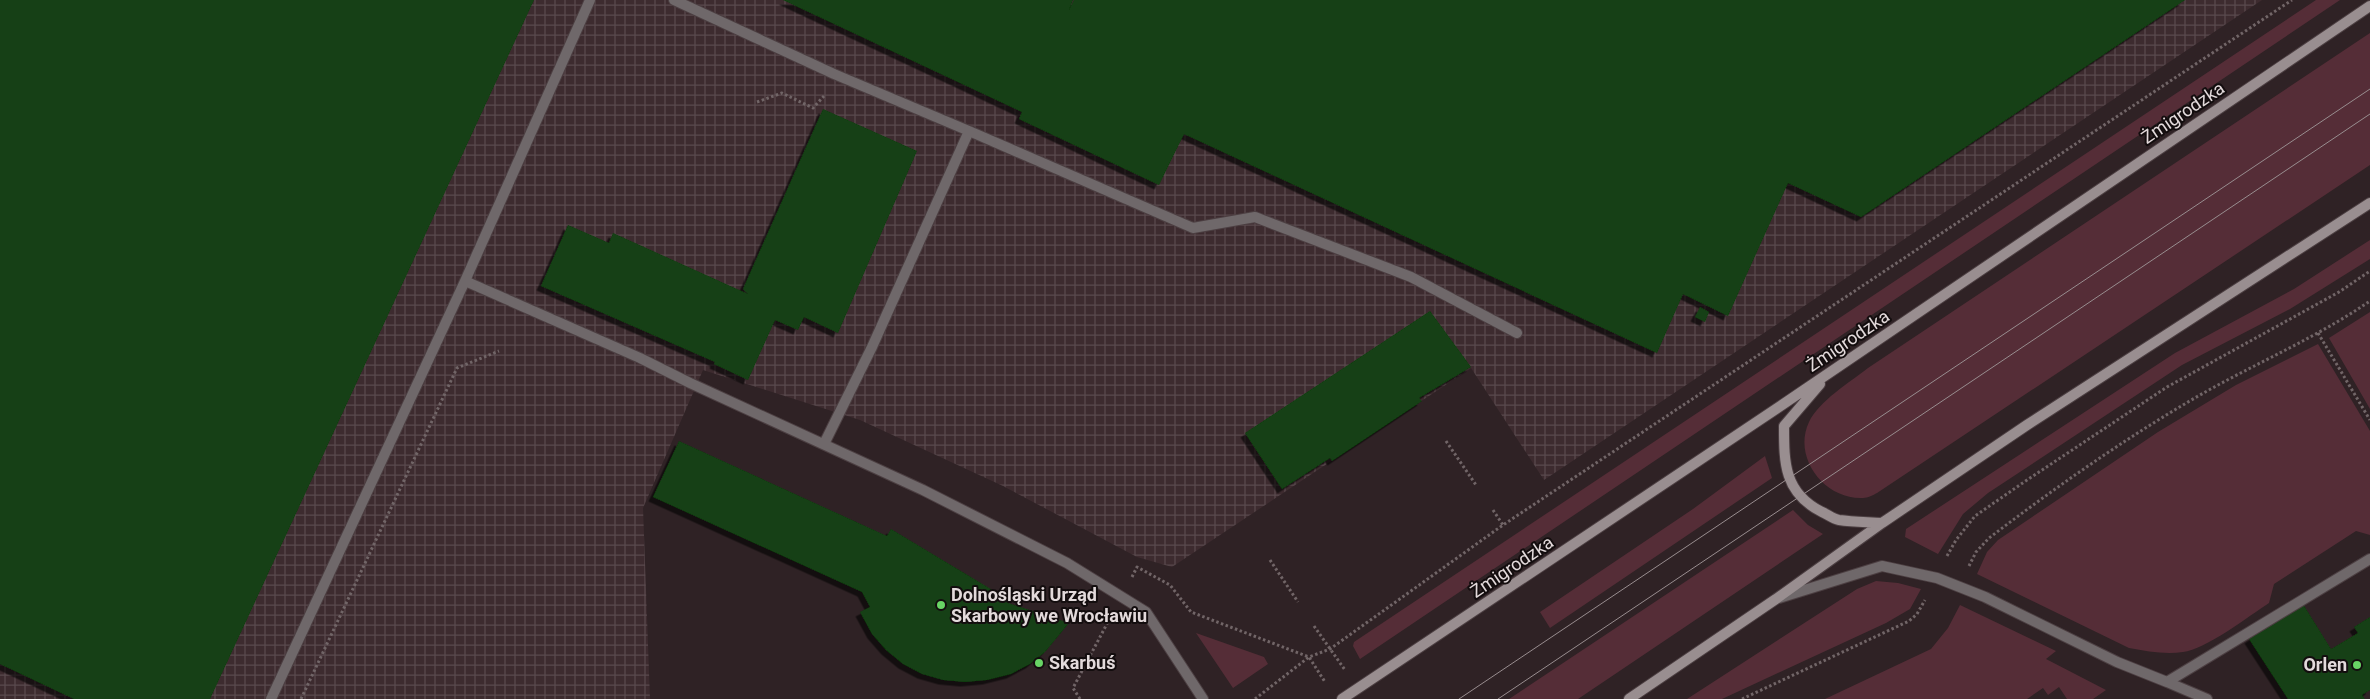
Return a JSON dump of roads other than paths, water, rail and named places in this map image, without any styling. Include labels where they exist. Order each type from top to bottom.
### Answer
[{"type":"main road","name":"Żmigrodzka","points":[[1342,699],[1829,373],[2370,6]]},
{"type":"main road","points":[[1629,699],[1776,599],[1882,523],[2027,425],[2370,203]]},
{"type":"main road","points":[[1829,373],[1784,426],[1784,462],[1788,477],[1799,496],[1810,506],[1838,520],[1882,523]]},
{"type":"lane","points":[[271,699],[465,281],[590,0]]},
{"type":"lane","points":[[674,0],[834,74],[1192,228],[1255,217],[1411,277],[1516,334]]},
{"type":"lane","points":[[824,444],[872,347],[969,131]]},
{"type":"lane","points":[[465,281],[640,358],[690,383],[923,490],[1058,559],[1146,612],[1203,699]]},
{"type":"lane","points":[[2167,682],[2370,559]]},
{"type":"lane","points":[[1776,599],[1882,566],[1937,578],[1985,597],[2117,662],[2207,699]]},
{"type":"tram line","points":[[1459,699],[2370,89]]},
{"type":"tram line","points":[[1498,699],[2370,114]]},
{"type":"place","name":"Dolnośląski Urząd Skarbowy we Wrocławiu","points":[[941,605]]},
{"type":"place","name":"Skarbuś","points":[[1039,663]]},
{"type":"place","name":"Orlen","points":[[2357,665]]}]
